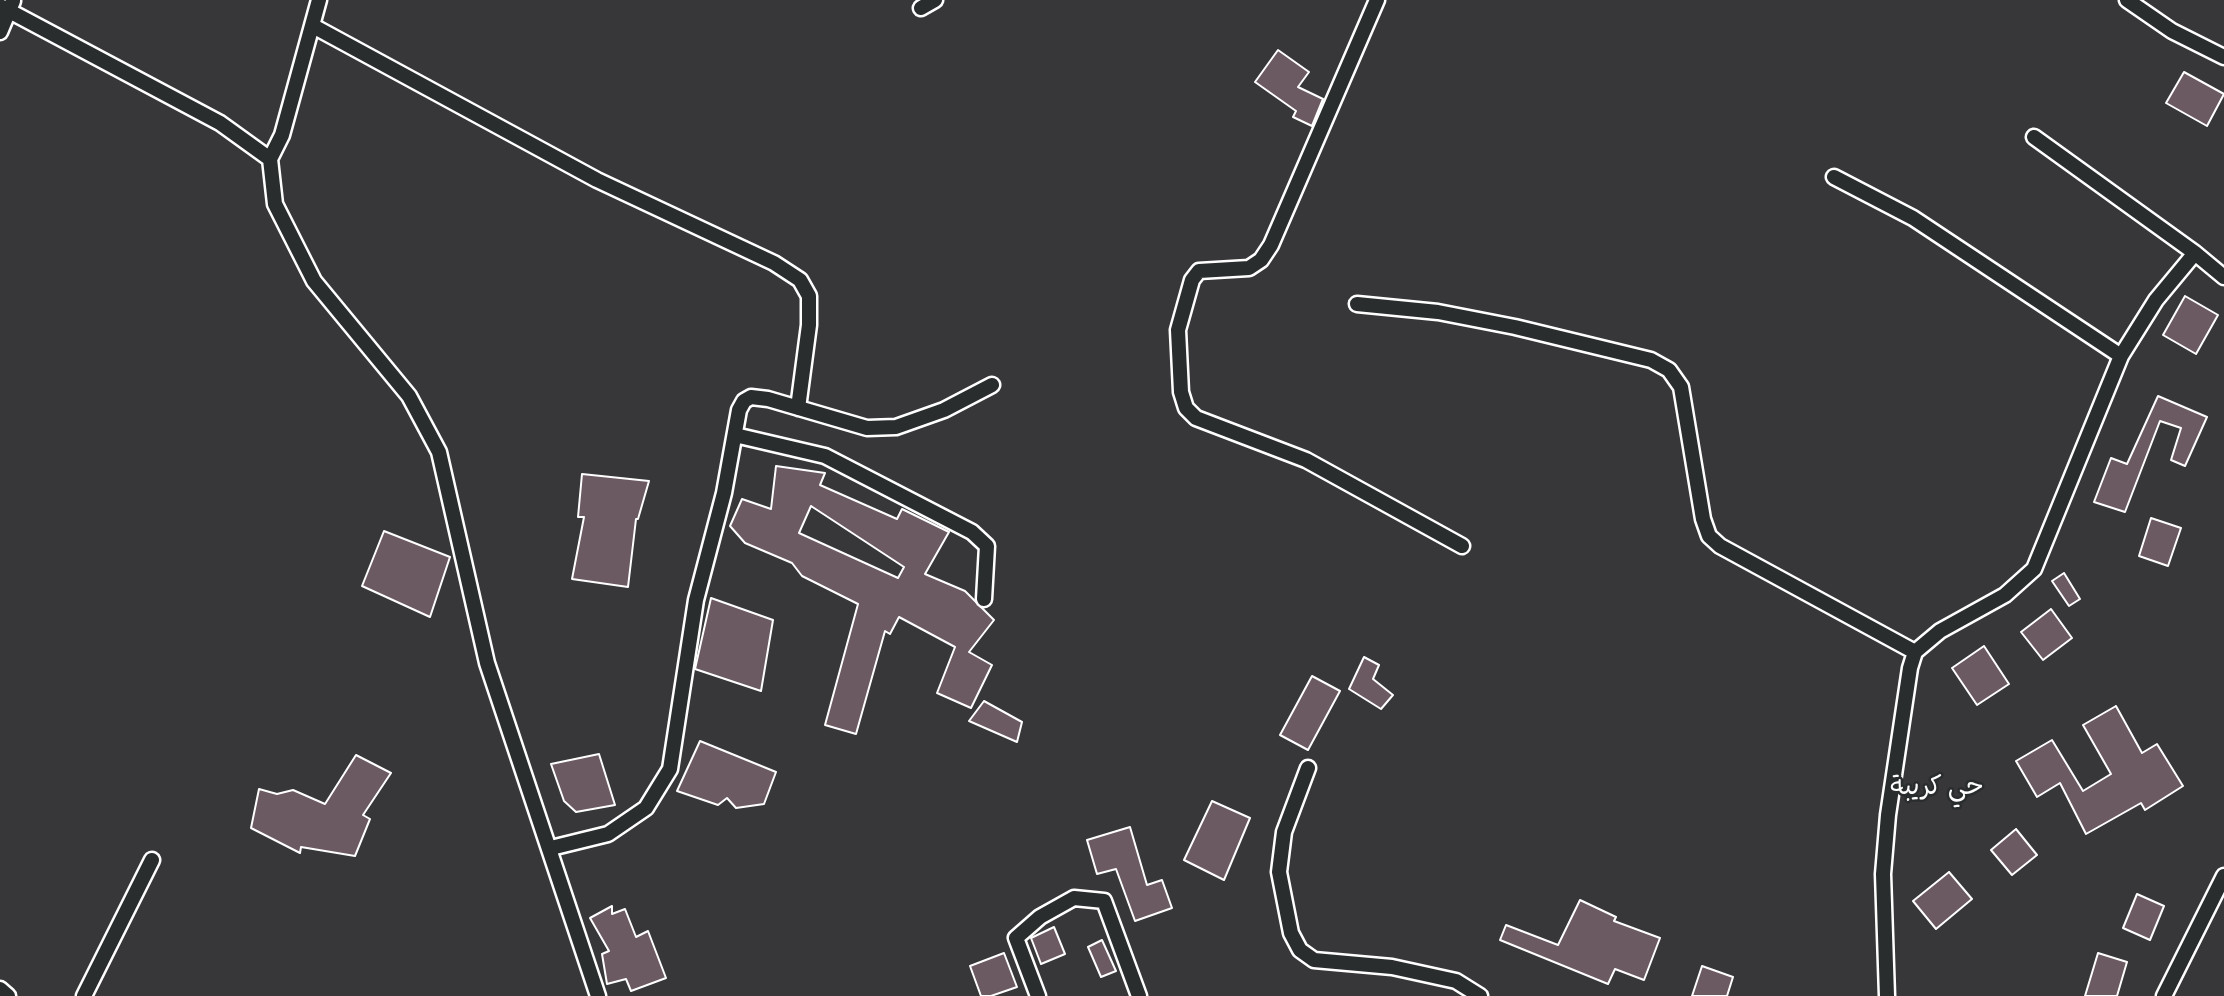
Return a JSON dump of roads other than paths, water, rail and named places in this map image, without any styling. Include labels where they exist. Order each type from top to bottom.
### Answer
[{"type":"street","points":[[318,0],[282,135],[270,159],[275,204],[314,281],[410,396],[439,452],[488,663],[598,996]]},
{"type":"street","points":[[921,8],[935,0]]},
{"type":"street","points":[[1377,0],[1271,245],[1261,260],[1249,268],[1199,271],[1192,280],[1178,330],[1181,392],[1186,408],[1196,418],[1306,460],[1462,545]]},
{"type":"street","points":[[2127,0],[2172,31],[2224,57]]},
{"type":"street","points":[[0,32],[8,5],[102,62],[220,123],[270,159]]},
{"type":"street","points":[[313,26],[597,180],[774,263],[800,280],[809,296],[809,325],[797,408]]},
{"type":"street","points":[[2034,137],[2195,253],[2224,277]]},
{"type":"street","points":[[1834,177],[1913,218],[2121,356]]},
{"type":"street","points":[[1887,996],[1883,874],[1888,815],[1915,652],[1940,631],[2004,595],[2034,569],[2121,356],[2156,300],[2195,253]]},
{"type":"street","points":[[1357,304],[1438,312],[1515,327],[1651,360],[1669,370],[1681,387],[1703,519],[1709,536],[1720,546],[1915,652]]},
{"type":"street","points":[[551,848],[608,834],[646,808],[670,769],[696,600],[739,410],[744,401],[751,397],[768,399],[867,428],[896,427],[944,410],[992,385]]},
{"type":"street","points":[[735,435],[825,456],[972,533],[987,546],[984,599]]},
{"type":"street","points":[[1308,768],[1284,832],[1279,872],[1291,933],[1300,950],[1314,960],[1392,967],[1456,981],[1480,996]]},
{"type":"street","points":[[84,996],[152,860]]},
{"type":"street","points":[[2164,996],[2223,883]]},
{"type":"street","points":[[1038,996],[1016,938],[1040,917],[1074,898],[1104,901],[1139,996]]},
{"type":"street","points":[[0,989],[8,996]]},
{"type":"district","name":"حي كريبة","points":[[1937,790]]}]
